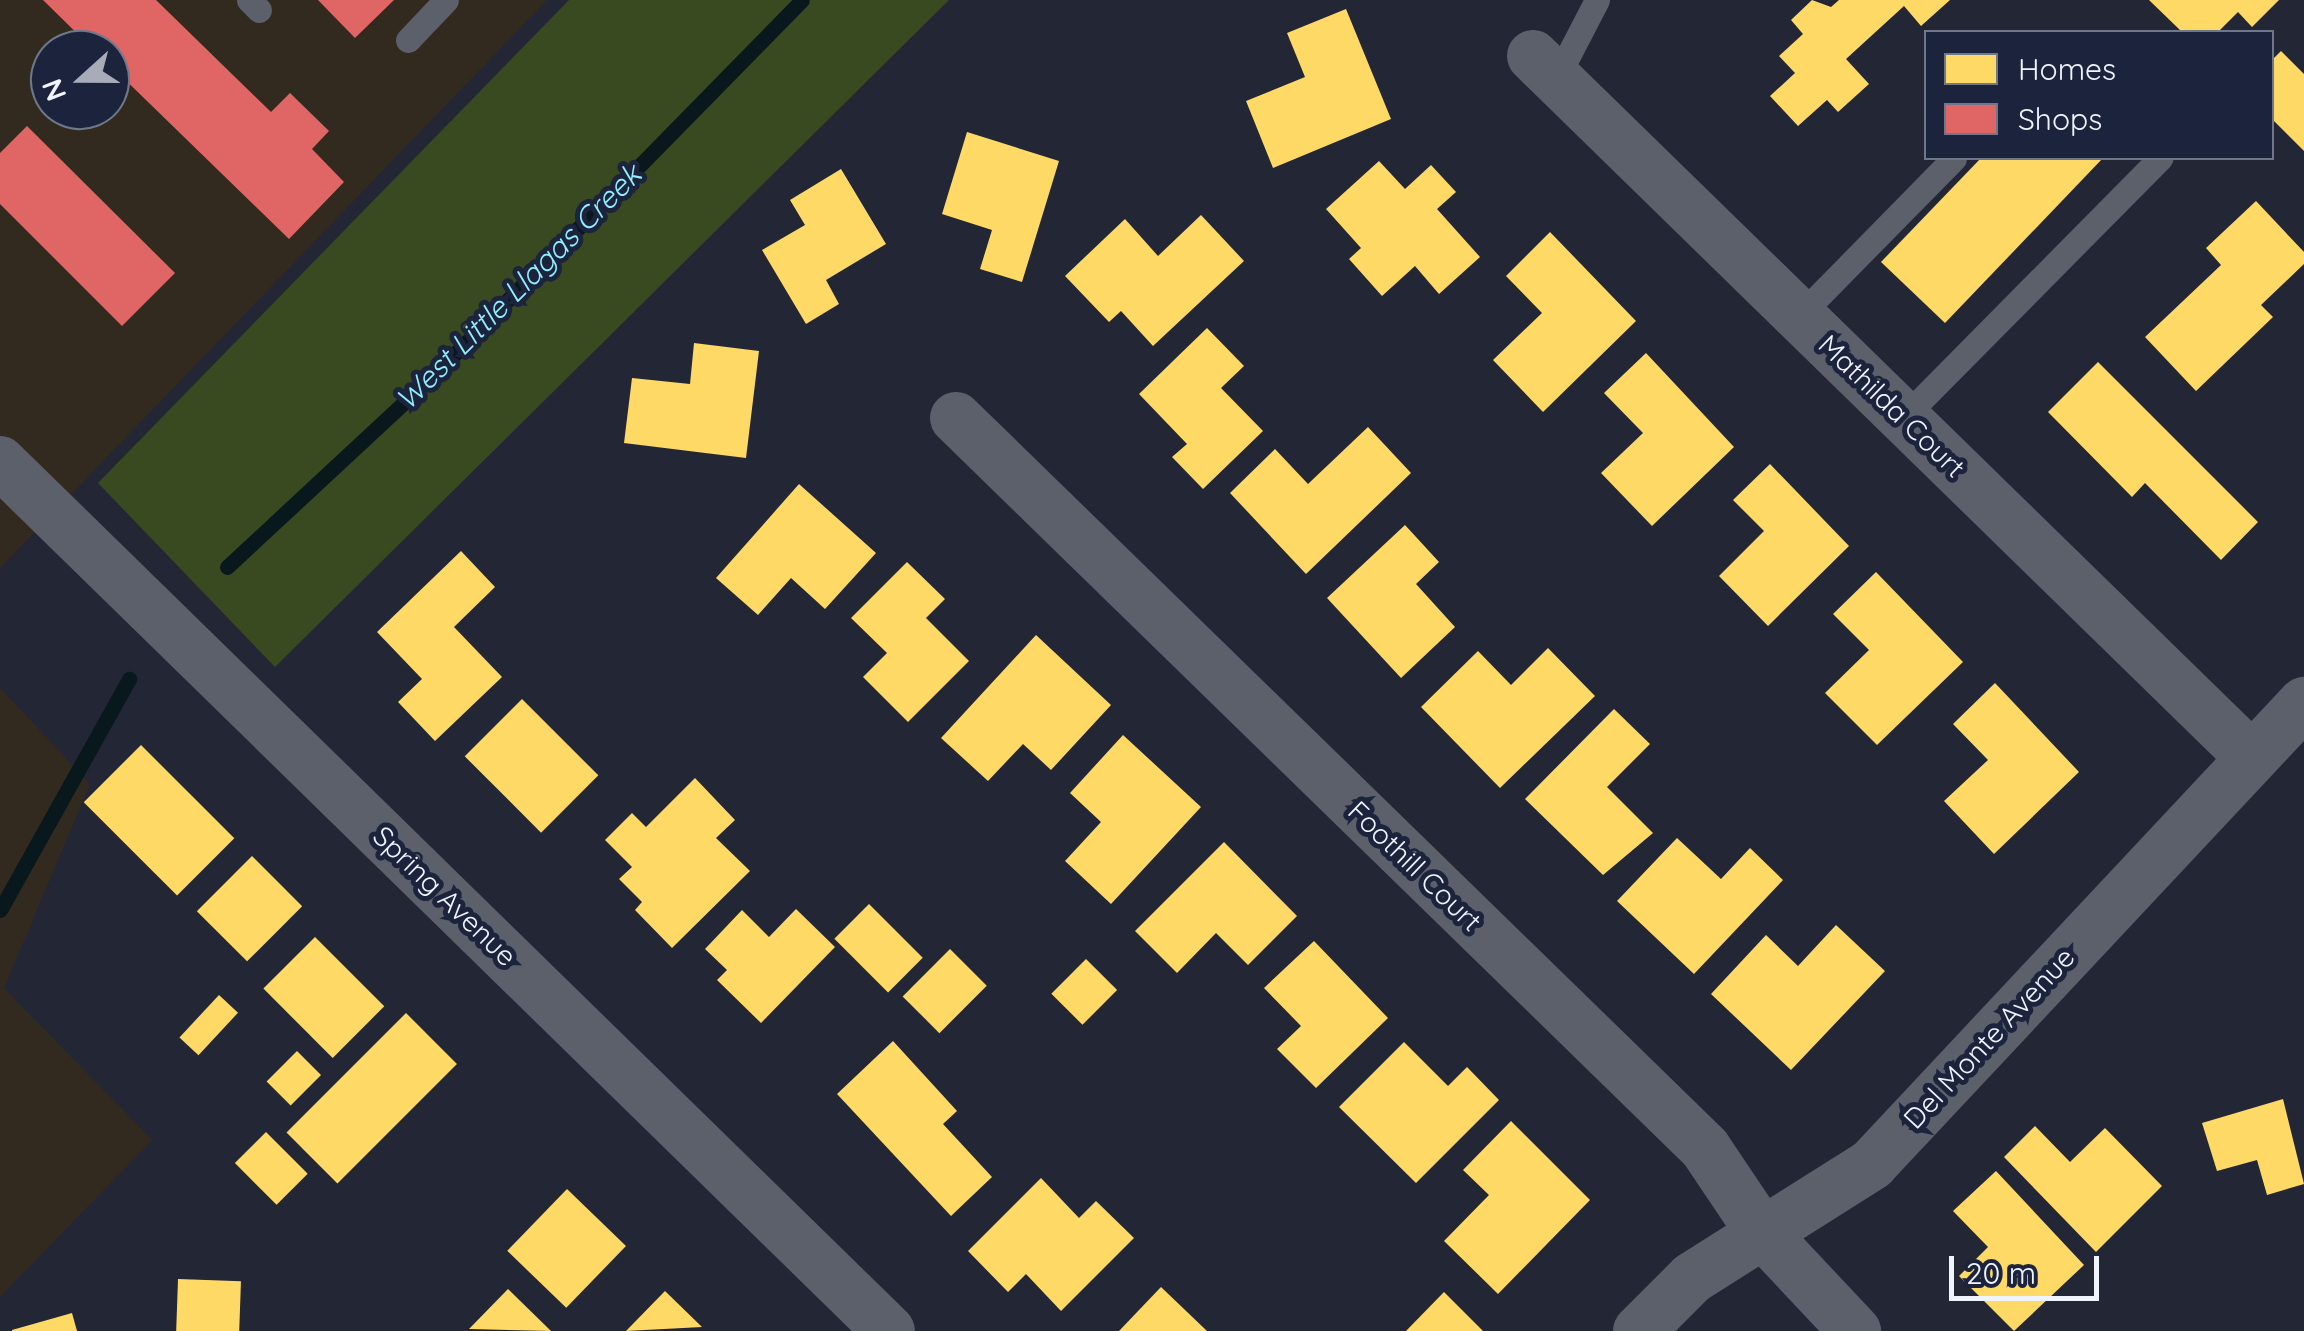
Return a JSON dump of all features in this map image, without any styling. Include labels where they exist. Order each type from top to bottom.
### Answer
[{"type":"street","name":"Mathilda Court","points":[[1545,68],[2250,756]]},
{"type":"street","name":"Foothill Court","points":[[956,418],[1705,1148],[1760,1230],[1856,1331]]},
{"type":"street","name":"Spring Avenue","points":[[0,462],[890,1331]]},
{"type":"street","name":"Del Monte Avenue","points":[[1639,1331],[1692,1278],[1760,1230],[1872,1164],[2250,756],[2304,703]]},
{"type":"lane","points":[[408,40],[446,0]]},
{"type":"lane","points":[[1545,68],[1597,0]]},
{"type":"lane","points":[[1800,316],[1952,160]]},
{"type":"lane","points":[[1903,418],[2158,160]]},
{"type":"shaded area","points":[[0,0],[547,0],[0,568]]},
{"type":"shaded area","points":[[0,688],[90,784],[4,988],[152,1140],[0,1297]]},
{"type":"green space","points":[[569,0],[949,0],[275,667],[98,483]]},
{"type":"building: Homes","points":[[1812,0],[1831,7],[1839,0],[1950,0],[1921,26],[1904,6],[1846,59],[1869,84],[1838,112],[1827,100],[1798,126],[1770,96],[1795,73],[1779,56],[1803,34],[1791,20]]},
{"type":"building: Homes","points":[[2149,0],[2279,0],[2252,27],[2238,12],[2220,30],[2180,30]]},
{"type":"building: Homes","points":[[1346,9],[1391,119],[1273,168],[1246,101],[1305,77],[1287,33]]},
{"type":"building: Homes","points":[[2281,51],[2304,74],[2304,151],[2274,121],[2274,58]]},
{"type":"building: Homes","points":[[967,132],[1059,161],[1022,282],[980,269],[992,230],[942,214]]},
{"type":"building: Homes","points":[[1979,160],[2101,160],[1945,323],[1881,262]]},
{"type":"building: Homes","points":[[1379,161],[1405,189],[1431,165],[1456,192],[1437,209],[1480,257],[1439,294],[1415,266],[1382,296],[1349,259],[1361,248],[1326,209]]},
{"type":"building: Homes","points":[[841,169],[886,244],[826,280],[839,304],[806,324],[762,250],[805,225],[790,200]]},
{"type":"building: Homes","points":[[2256,201],[2304,252],[2304,264],[2261,305],[2273,317],[2196,391],[2145,337],[2221,265],[2206,248]]},
{"type":"building: Homes","points":[[1201,215],[1244,261],[1153,346],[1121,311],[1109,322],[1065,276],[1125,219],[1158,256]]},
{"type":"building: Homes","points":[[1550,232],[1636,321],[1543,412],[1493,360],[1542,313],[1506,276]]},
{"type":"building: Homes","points":[[1207,328],[1244,366],[1221,388],[1263,431],[1203,489],[1172,457],[1187,444],[1139,394]]},
{"type":"building: Homes","points":[[694,343],[759,351],[746,458],[624,443],[632,378],[690,384]]},
{"type":"building: Homes","points":[[1646,353],[1734,447],[1652,526],[1601,473],[1643,433],[1604,393]]},
{"type":"building: Homes","points":[[2098,362],[2258,522],[2221,560],[2145,483],[2132,497],[2048,412]]},
{"type":"building: Homes","points":[[1368,427],[1411,473],[1306,574],[1230,493],[1275,449],[1308,484]]},
{"type":"building: Homes","points":[[1770,464],[1849,546],[1768,626],[1719,576],[1764,531],[1733,500]]},
{"type":"building: Homes","points":[[799,484],[876,553],[825,609],[791,578],[758,615],[716,578]]},
{"type":"building: Homes","points":[[1405,525],[1439,562],[1416,584],[1455,627],[1401,678],[1327,598]]},
{"type":"building: Homes","points":[[461,551],[495,587],[454,627],[502,677],[435,741],[398,702],[422,679],[377,632]]},
{"type":"building: Homes","points":[[907,562],[945,599],[926,618],[969,661],[908,722],[863,677],[887,653],[851,618]]},
{"type":"building: Homes","points":[[1876,572],[1963,662],[1877,745],[1825,693],[1869,650],[1833,614]]},
{"type":"building: Homes","points":[[1036,635],[1111,705],[1051,770],[1023,744],[988,781],[941,738]]},
{"type":"building: Homes","points":[[1548,648],[1595,696],[1500,788],[1421,707],[1478,651],[1511,685]]},
{"type":"building: Homes","points":[[1995,683],[2079,772],[1994,854],[1944,801],[1988,760],[1953,724]]},
{"type":"building: Homes","points":[[522,699],[598,775],[541,833],[465,756]]},
{"type":"building: Homes","points":[[1614,709],[1650,744],[1607,787],[1653,833],[1603,875],[1525,799]]},
{"type":"building: Homes","points":[[1123,735],[1201,807],[1111,904],[1065,861],[1101,822],[1070,793]]},
{"type":"building: Homes","points":[[141,745],[234,838],[177,896],[84,802]]},
{"type":"building: Homes","points":[[695,778],[735,820],[716,838],[750,871],[672,948],[635,910],[642,902],[619,879],[632,867],[605,840],[632,813],[646,827]]},
{"type":"building: Homes","points":[[1677,838],[1721,879],[1750,848],[1783,880],[1694,974],[1617,901]]},
{"type":"building: Homes","points":[[1224,842],[1297,916],[1248,965],[1216,933],[1177,973],[1135,931]]},
{"type":"building: Homes","points":[[252,856],[302,906],[247,961],[197,911]]},
{"type":"building: Homes","points":[[869,904],[923,958],[888,992],[834,939]]},
{"type":"building: Homes","points":[[796,909],[835,947],[761,1023],[717,980],[727,970],[705,949],[742,910],[769,937]]},
{"type":"building: Homes","points":[[1836,925],[1885,971],[1791,1070],[1711,994],[1766,935],[1798,966]]},
{"type":"building: Homes","points":[[315,937],[384,1006],[333,1058],[263,989]]},
{"type":"building: Homes","points":[[1314,941],[1388,1018],[1316,1088],[1277,1049],[1301,1026],[1264,988]]},
{"type":"building: Homes","points":[[950,949],[987,986],[939,1033],[903,996]]},
{"type":"building: Homes","points":[[1086,959],[1117,990],[1082,1025],[1051,994]]},
{"type":"building: Homes","points":[[219,995],[238,1013],[198,1055],[179,1037]]},
{"type":"building: Homes","points":[[406,1013],[457,1064],[337,1183],[286,1133]]},
{"type":"building: Homes","points":[[893,1041],[957,1111],[943,1124],[992,1177],[951,1216],[837,1094]]},
{"type":"building: Homes","points":[[1404,1042],[1448,1086],[1467,1067],[1499,1100],[1416,1183],[1339,1107]]},
{"type":"building: Homes","points":[[297,1051],[321,1075],[291,1105],[267,1081]]},
{"type":"building: Homes","points":[[2283,1099],[2304,1184],[2267,1195],[2257,1160],[2217,1171],[2202,1123]]},
{"type":"building: Homes","points":[[1511,1121],[1590,1200],[1498,1294],[1444,1241],[1489,1195],[1463,1170]]},
{"type":"building: Homes","points":[[2035,1126],[2070,1162],[2105,1128],[2162,1186],[2096,1252],[2004,1157]]},
{"type":"building: Homes","points":[[266,1132],[308,1174],[277,1205],[235,1163]]},
{"type":"building: Homes","points":[[1996,1171],[2084,1265],[2014,1331],[1959,1276],[1988,1247],[1953,1211]]},
{"type":"building: Homes","points":[[1041,1178],[1079,1218],[1096,1201],[1134,1238],[1061,1311],[1026,1274],[1008,1292],[968,1251]]},
{"type":"building: Homes","points":[[567,1189],[626,1246],[566,1308],[507,1251]]},
{"type":"building: Homes","points":[[178,1279],[241,1281],[239,1331],[176,1331]]},
{"type":"building: Homes","points":[[1161,1287],[1207,1331],[1119,1331]]},
{"type":"building: Homes","points":[[508,1289],[551,1331],[469,1329]]},
{"type":"building: Homes","points":[[665,1291],[702,1327],[626,1331]]},
{"type":"building: Homes","points":[[1444,1292],[1483,1331],[1406,1331]]},
{"type":"building: Homes","points":[[72,1313],[77,1331],[12,1331],[12,1330]]},
{"type":"building: Shops","points":[[43,0],[156,0],[271,112],[290,93],[329,131],[312,149],[344,182],[289,239],[130,84],[130,30],[74,30]]},
{"type":"building: Shops","points":[[318,0],[394,0],[355,38]]},
{"type":"building: Shops","points":[[27,126],[175,273],[122,326],[0,204],[0,153]]},
{"type":"waterway","name":"West Little Llagas Creek","points":[[227,567],[439,370],[802,0]]},
{"type":"waterway","name":"West Little Llagas Creek","points":[[0,910],[129,679]]}]
